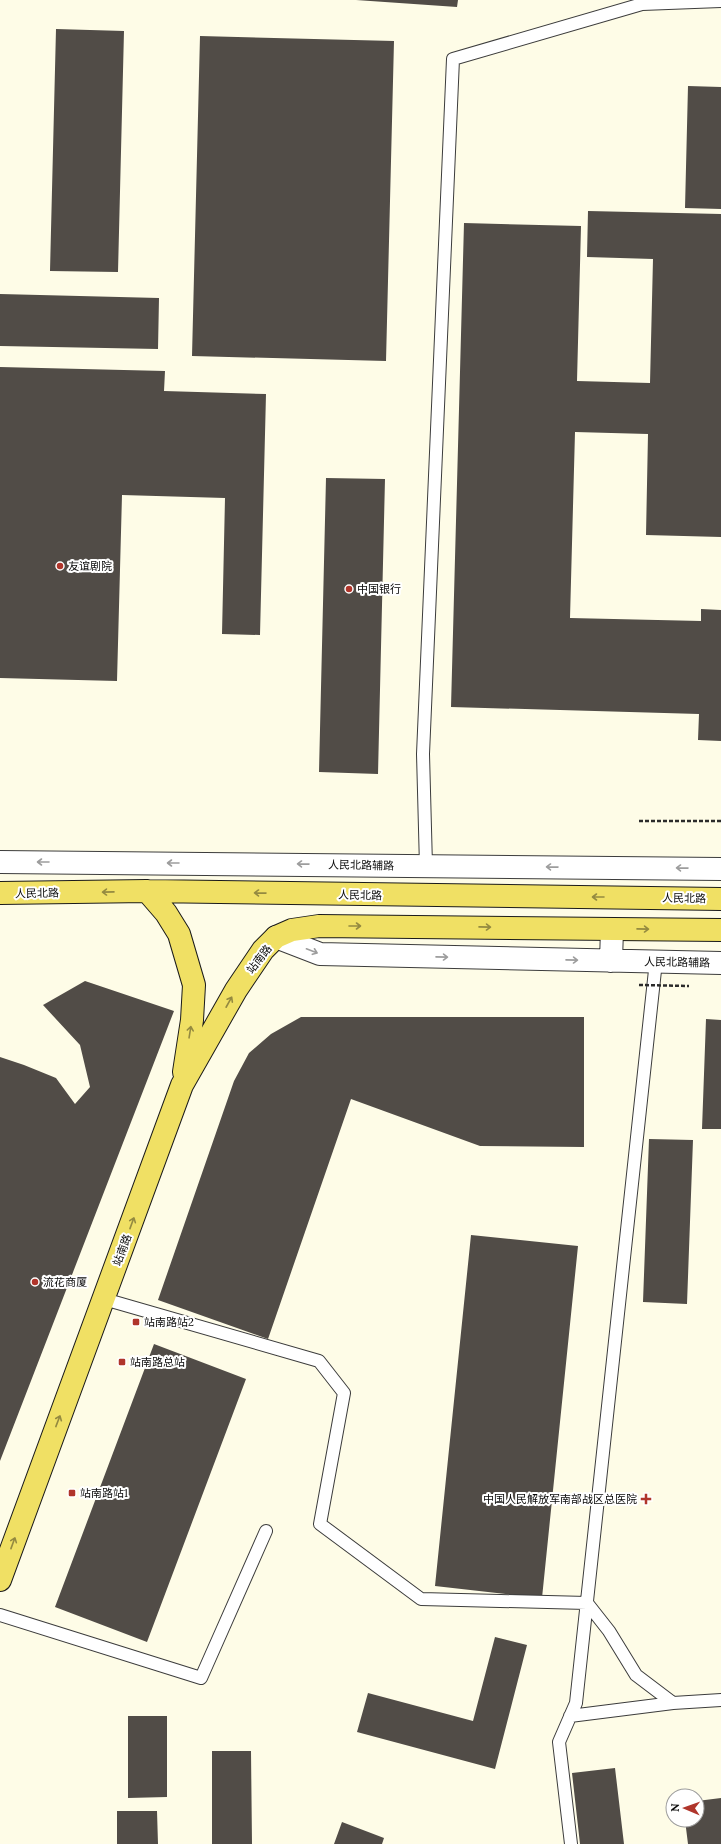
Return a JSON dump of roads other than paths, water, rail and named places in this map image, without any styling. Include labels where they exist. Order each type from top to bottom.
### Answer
[{"type":"main road","name":"人民北路","points":[[0,894],[147,891],[721,899]]},
{"type":"main road","points":[[147,891],[166,913],[179,934],[194,985],[192,1020],[182,1085]]},
{"type":"main road","points":[[276,937],[292,930],[319,926],[721,930]]},
{"type":"main road","name":"站南路","points":[[0,1580],[182,1085],[236,990],[263,950],[276,937]]},
{"type":"street","name":"人民北路辅路","points":[[0,862],[721,869]]},
{"type":"street","points":[[425,896],[426,866]]},
{"type":"street","points":[[611,961],[612,929]]},
{"type":"street","name":"人民北路辅路","points":[[276,937],[320,954],[721,963]]},
{"type":"lane","points":[[426,866],[423,754],[453,59],[642,4],[721,1]]},
{"type":"lane","points":[[571,1844],[559,1742],[576,1703],[656,961]]},
{"type":"lane","points":[[104,1299],[319,1360],[344,1393],[320,1524],[420,1599],[587,1603]]},
{"type":"lane","points":[[0,1615],[201,1678],[266,1531]]},
{"type":"lane","points":[[587,1603],[609,1631],[636,1675],[673,1703]]},
{"type":"lane","points":[[570,1716],[673,1703],[721,1700]]},
{"type":"place","name":"友谊剧院","points":[[60,566]]},
{"type":"place","name":"中国银行","points":[[349,589]]},
{"type":"place","name":"流花商厦","points":[[35,1282]]},
{"type":"place","name":"站南路站2","points":[[136,1322]]},
{"type":"place","name":"站南路总站","points":[[122,1362]]},
{"type":"place","name":"站南路站1","points":[[72,1493]]},
{"type":"place","name":"中国人民解放军南部战区总医院","points":[[646,1499]]}]
